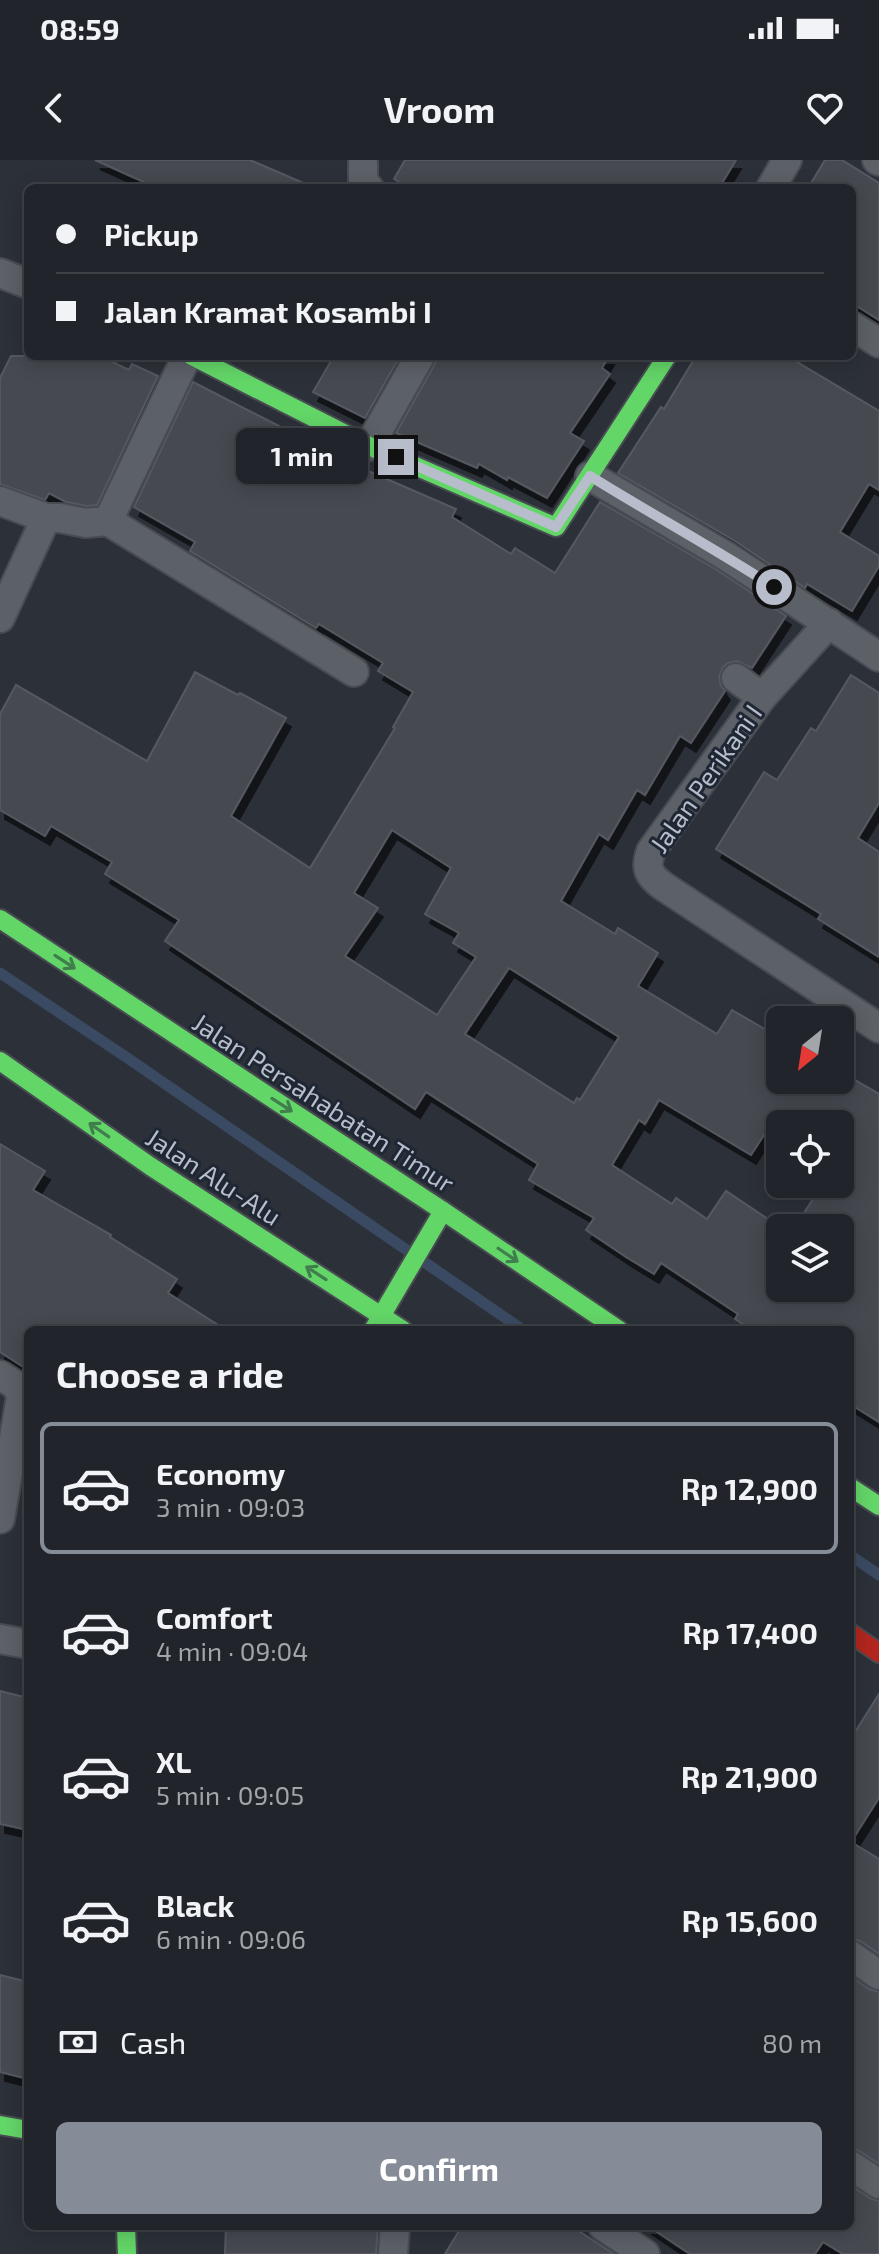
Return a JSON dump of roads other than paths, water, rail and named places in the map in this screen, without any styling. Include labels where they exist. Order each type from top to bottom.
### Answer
[{"type":"street","points":[[773,184],[787,160]]},
{"type":"street","points":[[0,273],[24,282]]},
{"type":"street","points":[[856,329],[879,343]]},
{"type":"street","points":[[108,521],[188,360]]},
{"type":"street","points":[[198,360],[369,446],[556,527],[664,360]]},
{"type":"street","points":[[369,446],[418,360]]},
{"type":"street","points":[[590,476],[726,556],[879,657]]},
{"type":"street","points":[[0,501],[46,518],[86,523],[108,521],[354,672]]},
{"type":"street","points":[[0,618],[46,518]]},
{"type":"street","name":"Jalan Perikani I","points":[[829,623],[762,697],[651,851],[647,862],[654,880],[879,1028]]},
{"type":"street","points":[[736,678],[762,697]]},
{"type":"street","name":"Jalan Persahabatan Timur","points":[[0,919],[613,1326]]},
{"type":"street","name":"Jalan Alu-Alu","points":[[0,1061],[377,1323]]},
{"type":"street","points":[[377,1323],[443,1211]]},
{"type":"street","points":[[0,1375],[17,1386],[21,1397],[0,1519]]},
{"type":"street","points":[[854,1490],[879,1506]]},
{"type":"street","points":[[854,1636],[879,1653]]},
{"type":"street","points":[[0,1639],[24,1643]]},
{"type":"street","points":[[854,1958],[879,1975]]},
{"type":"street","points":[[0,2125],[24,2129]]},
{"type":"street","points":[[854,2168],[879,2184]]},
{"type":"street","points":[[126,2230],[127,2254]]},
{"type":"street","points":[[393,2254],[395,2230]]},
{"type":"street","points":[[609,2230],[645,2254]]},
{"type":"waterway","points":[[0,973],[517,1326]]},
{"type":"waterway","points":[[854,1558],[879,1575]]}]
